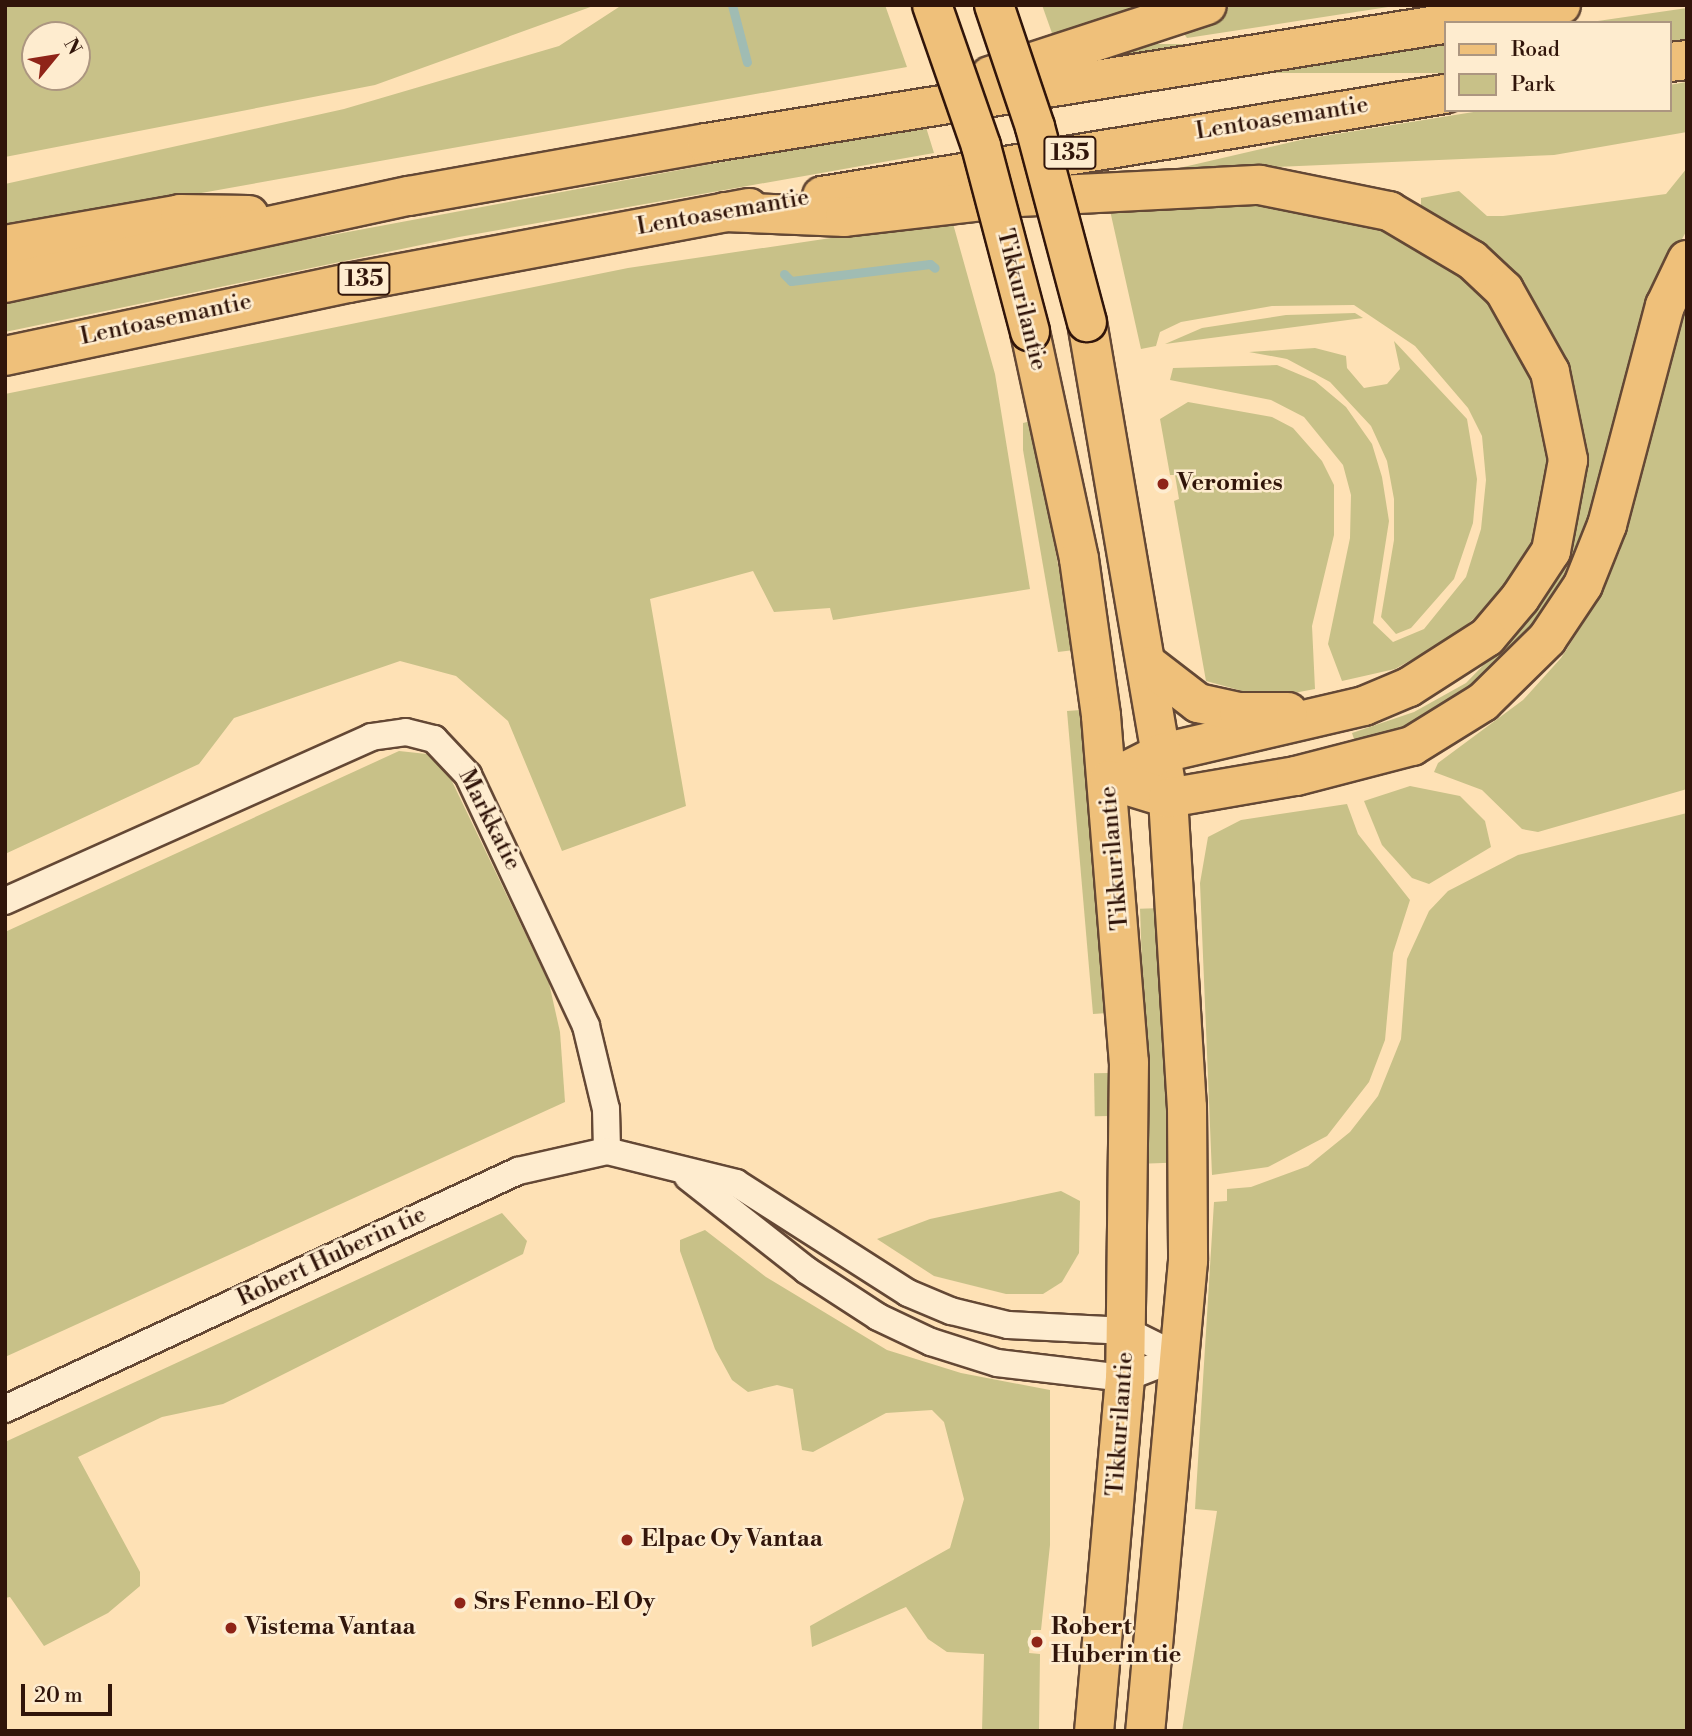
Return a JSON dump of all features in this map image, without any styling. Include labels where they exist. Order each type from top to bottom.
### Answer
[{"type":"main road","name":"Tikkurilantie","points":[[932,5],[981,146],[1030,332],[1079,559],[1109,780],[1129,1062],[1127,1331],[1094,1731]]},
{"type":"main road","points":[[994,5],[1087,321],[1150,666],[1168,798],[1187,1107],[1188,1261],[1166,1550],[1145,1731]]},
{"type":"main road","points":[[869,117],[1207,5]]},
{"type":"main road","points":[[1461,21],[1560,5]]},
{"type":"main road","points":[[5,283],[314,216],[869,117],[1444,24]]},
{"type":"main road","name":"Lentoasemantie","points":[[5,356],[348,282],[725,212],[1444,94]]},
{"type":"main road","points":[[725,212],[845,217],[1019,197],[1260,185],[1389,211],[1472,260],[1504,290],[1530,328],[1562,414],[1568,460],[1551,551],[1487,638],[1409,687],[1343,712],[1162,753],[1109,780]]},
{"type":"main road","points":[[5,245],[180,214],[314,216]]},
{"type":"main road","points":[[1109,780],[1168,798],[1296,776],[1412,746],[1483,702],[1547,639],[1583,585],[1607,525],[1665,306],[1687,260]]},
{"type":"main road","points":[[1150,666],[1198,703],[1239,712],[1343,712]]},
{"type":"street","name":"Markkatie","points":[[5,901],[371,737],[406,732],[434,739],[468,775],[586,1026],[606,1109],[607,1151]]},
{"type":"street","name":"Robert Huberin tie","points":[[5,1409],[518,1171],[607,1151],[736,1183],[908,1293],[951,1311],[1008,1325],[1127,1331],[1179,1357]]},
{"type":"street","name":"Robert Huberin tie","points":[[669,1165],[729,1205],[806,1270],[920,1337],[997,1363],[1125,1378],[1179,1357]]},
{"type":"green space","points":[[5,5],[596,5],[375,85],[5,157]]},
{"type":"green space","points":[[622,5],[885,5],[907,67],[5,228],[5,184],[344,109],[559,46]]},
{"type":"green space","points":[[1042,5],[1156,5],[1053,36]]},
{"type":"green space","points":[[1233,5],[1401,5],[1187,38],[1182,31]]},
{"type":"green space","points":[[1687,8],[1687,41],[1671,43],[1671,21],[1598,21]]},
{"type":"green space","points":[[1070,44],[1444,44],[1444,73],[1070,73]]},
{"type":"green space","points":[[1687,82],[1687,132],[1554,155],[1162,172],[1305,139],[1474,112],[1671,112],[1671,85]]},
{"type":"green space","points":[[925,124],[934,153],[459,237],[5,332],[5,302],[97,279]]},
{"type":"green space","points":[[1687,168],[1687,230],[1652,293],[1590,535],[1548,622],[1459,707],[1357,748],[1352,733],[1414,712],[1466,683],[1536,611],[1561,562],[1573,390],[1555,337],[1523,290],[1485,250],[1421,207],[1421,198],[1459,191],[1487,216],[1503,216],[1666,194]]},
{"type":"green space","points":[[1267,200],[1373,220],[1444,252],[1499,305],[1530,360],[1549,429],[1552,485],[1536,541],[1502,595],[1452,637],[1395,669],[1342,681],[1328,644],[1350,538],[1351,495],[1343,465],[1304,417],[1271,400],[1170,380],[1173,368],[1277,365],[1315,381],[1346,407],[1372,444],[1382,477],[1389,521],[1373,623],[1393,642],[1424,629],[1466,577],[1481,529],[1486,480],[1482,436],[1468,408],[1415,346],[1354,305],[1272,306],[1181,322],[1160,332],[1156,346],[1141,349],[1109,206]]},
{"type":"green space","points":[[952,220],[995,374],[1030,589],[833,620],[830,608],[774,612],[753,571],[650,599],[686,806],[562,851],[508,721],[456,676],[400,661],[234,718],[199,764],[5,854],[5,394],[628,268]]},
{"type":"green space","points":[[1687,303],[1687,789],[1538,832],[1522,829],[1482,790],[1434,772],[1438,763],[1523,700],[1561,658],[1593,608],[1620,551],[1653,405]]},
{"type":"green space","points":[[1355,313],[1363,318],[1165,344],[1202,328],[1286,315]]},
{"type":"green space","points":[[1394,341],[1467,419],[1477,479],[1473,523],[1454,579],[1411,628],[1396,634],[1381,617],[1394,540],[1394,499],[1387,461],[1371,426],[1330,382],[1287,359],[1249,352],[1315,348],[1346,356],[1347,368],[1364,388],[1387,384],[1400,369]]},
{"type":"green space","points":[[1188,402],[1272,417],[1293,428],[1322,461],[1334,485],[1334,535],[1312,626],[1315,689],[1268,698],[1206,681],[1174,501],[1179,499],[1175,475],[1170,475],[1160,419]]},
{"type":"green space","points":[[1031,421],[1074,650],[1058,652],[1023,450],[1023,423]]},
{"type":"green space","points":[[1081,710],[1095,829],[1108,1013],[1093,1014],[1067,711]]},
{"type":"green space","points":[[399,751],[427,754],[448,773],[549,983],[560,1032],[565,1102],[5,1357],[5,932]]},
{"type":"green space","points":[[1410,786],[1460,796],[1485,821],[1491,847],[1429,884],[1412,878],[1382,845],[1364,801]]},
{"type":"green space","points":[[1347,804],[1358,834],[1410,900],[1393,953],[1385,1040],[1369,1082],[1327,1136],[1268,1167],[1212,1175],[1200,883],[1208,837],[1241,820]]},
{"type":"green space","points":[[1687,813],[1687,1731],[1182,1731],[1217,1511],[1195,1509],[1214,1202],[1227,1201],[1227,1189],[1251,1187],[1308,1166],[1350,1132],[1378,1096],[1401,1039],[1407,959],[1429,911],[1448,891],[1518,855]]},
{"type":"green space","points":[[1161,908],[1170,1163],[1149,1164],[1140,909]]},
{"type":"green space","points":[[1094,1073],[1109,1073],[1110,1116],[1095,1116]]},
{"type":"green space","points":[[1061,1191],[1080,1201],[1079,1253],[1062,1282],[1043,1294],[1006,1294],[934,1276],[877,1239],[930,1219]]},
{"type":"green space","points":[[502,1213],[527,1241],[523,1254],[223,1404],[162,1417],[78,1457],[140,1572],[140,1586],[108,1613],[44,1646],[10,1597],[5,1598],[5,1442]]},
{"type":"green space","points":[[705,1230],[766,1277],[887,1350],[961,1373],[1050,1390],[1050,1545],[1041,1630],[1031,1630],[1029,1653],[1040,1654],[1039,1731],[982,1731],[984,1654],[947,1652],[928,1639],[906,1607],[812,1647],[810,1626],[950,1548],[964,1499],[944,1422],[932,1410],[886,1413],[813,1452],[802,1450],[793,1389],[777,1385],[748,1392],[732,1380],[715,1349],[680,1251],[680,1240]]},
{"type":"waterway","points":[[732,5],[747,62]]},
{"type":"waterway","points":[[784,274],[791,281],[930,264],[935,268]]},
{"type":"place","name":"Veromies","points":[[1163,484]]},
{"type":"place","name":"Elpac Oy Vantaa","points":[[627,1540]]},
{"type":"place","name":"Srs Fenno-El Oy","points":[[460,1603]]},
{"type":"place","name":"Vistema Vantaa","points":[[231,1628]]},
{"type":"place","name":"Robert Huberin tie","points":[[1037,1642]]}]
